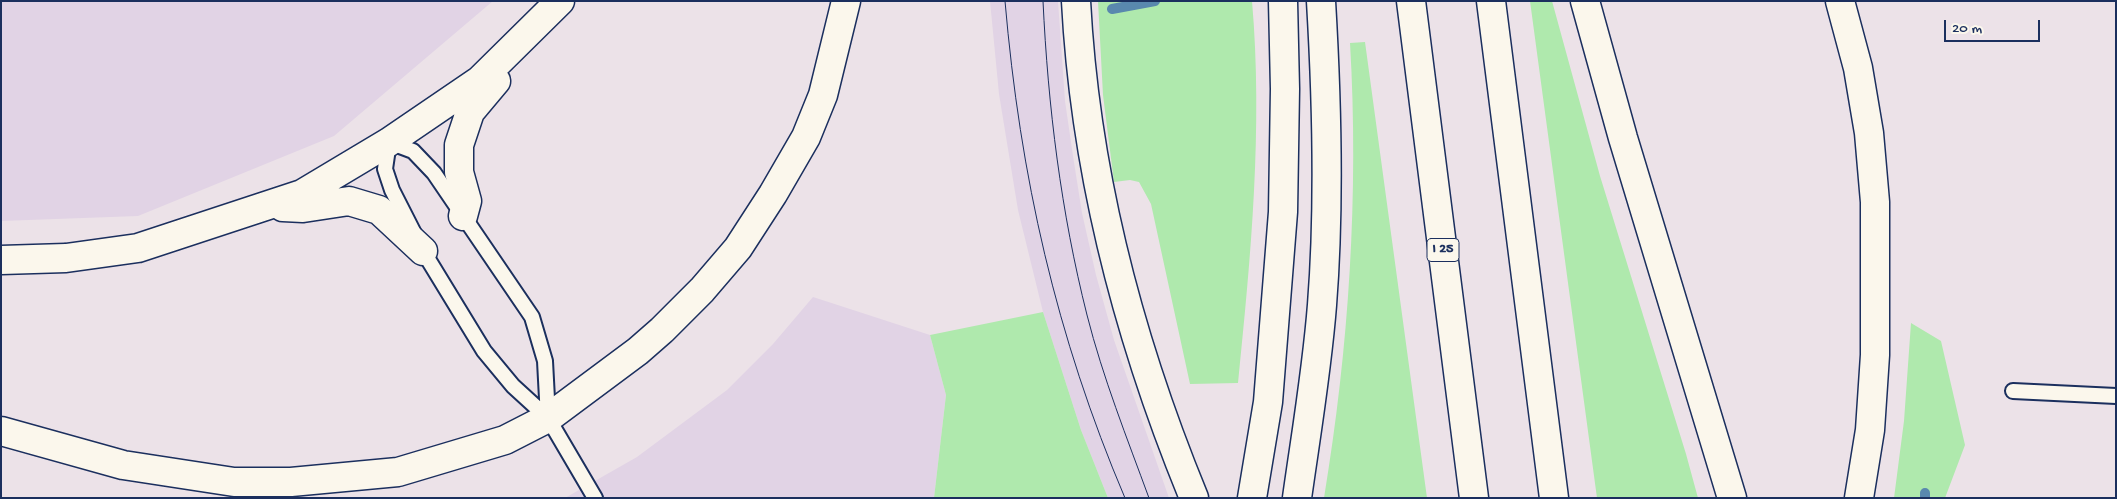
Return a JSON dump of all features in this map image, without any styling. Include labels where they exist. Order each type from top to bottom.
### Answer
[{"type":"main road","points":[[1,260],[66,258],[138,248],[302,194],[389,142],[480,80],[560,1]]},
{"type":"main road","points":[[1,430],[123,465],[234,482],[291,482],[398,472],[506,440],[548,418],[638,351],[702,290],[738,248],[774,194],[806,137],[824,95],[846,1]]},
{"type":"main road","points":[[1076,1],[1078,42],[1088,127],[1116,263],[1151,386],[1194,498]]},
{"type":"main road","points":[[1252,498],[1268,402],[1282,212],[1285,89],[1283,1]]},
{"type":"main road","points":[[1296,498],[1314,383],[1323,285],[1327,200],[1322,1]]},
{"type":"main road","name":"I 25","points":[[1411,1],[1474,498]]},
{"type":"main road","points":[[1491,1],[1554,498]]},
{"type":"main road","points":[[1585,1],[1622,138],[1732,498]]},
{"type":"main road","points":[[1840,1],[1858,68],[1869,133],[1875,202],[1875,355],[1870,430],[1859,498]]},
{"type":"main road","points":[[463,216],[467,201],[459,172],[459,145],[470,112],[502,74],[508,53]]},
{"type":"main road","points":[[264,206],[303,208],[348,201],[378,210],[424,251]]},
{"type":"lane","points":[[548,418],[545,361],[532,317],[434,173],[413,151],[389,142],[385,169],[392,190],[424,251],[484,351],[512,386],[548,418],[595,498]]},
{"type":"lane","points":[[2013,392],[2116,396]]},
{"type":"shaded area","points":[[1,1],[493,1],[334,136],[138,216],[1,221]]},
{"type":"shaded area","points":[[990,1],[1058,1],[1065,101],[1082,213],[1096,275],[1114,340],[1169,498],[1108,498],[1081,430],[1043,312],[1018,210],[999,94]]},
{"type":"shaded area","points":[[813,297],[930,335],[946,395],[934,498],[565,498],[637,457],[727,390],[773,344]]},
{"type":"green space","points":[[1098,1],[1252,1],[1255,49],[1256,144],[1251,240],[1238,383],[1190,384],[1151,204],[1139,182],[1130,180],[1114,182],[1103,95]]},
{"type":"green space","points":[[1530,1],[1552,1],[1600,176],[1698,498],[1597,498]]},
{"type":"green space","points":[[1365,42],[1427,498],[1324,498],[1340,385],[1350,271],[1353,157],[1350,43]]},
{"type":"green space","points":[[1043,312],[1081,430],[1108,498],[934,498],[946,395],[930,335]]},
{"type":"green space","points":[[1911,323],[1941,341],[1965,445],[1945,498],[1894,498],[1904,421]]},
{"type":"waterway","points":[[1112,9],[1155,1]]},
{"type":"waterway","points":[[1925,493],[1925,498]]},
{"type":"tram line","points":[[1005,1],[1020,130],[1045,254],[1079,377],[1125,498]]},
{"type":"tram line","points":[[1043,1],[1052,120],[1063,198],[1078,276],[1100,362],[1149,498]]}]
